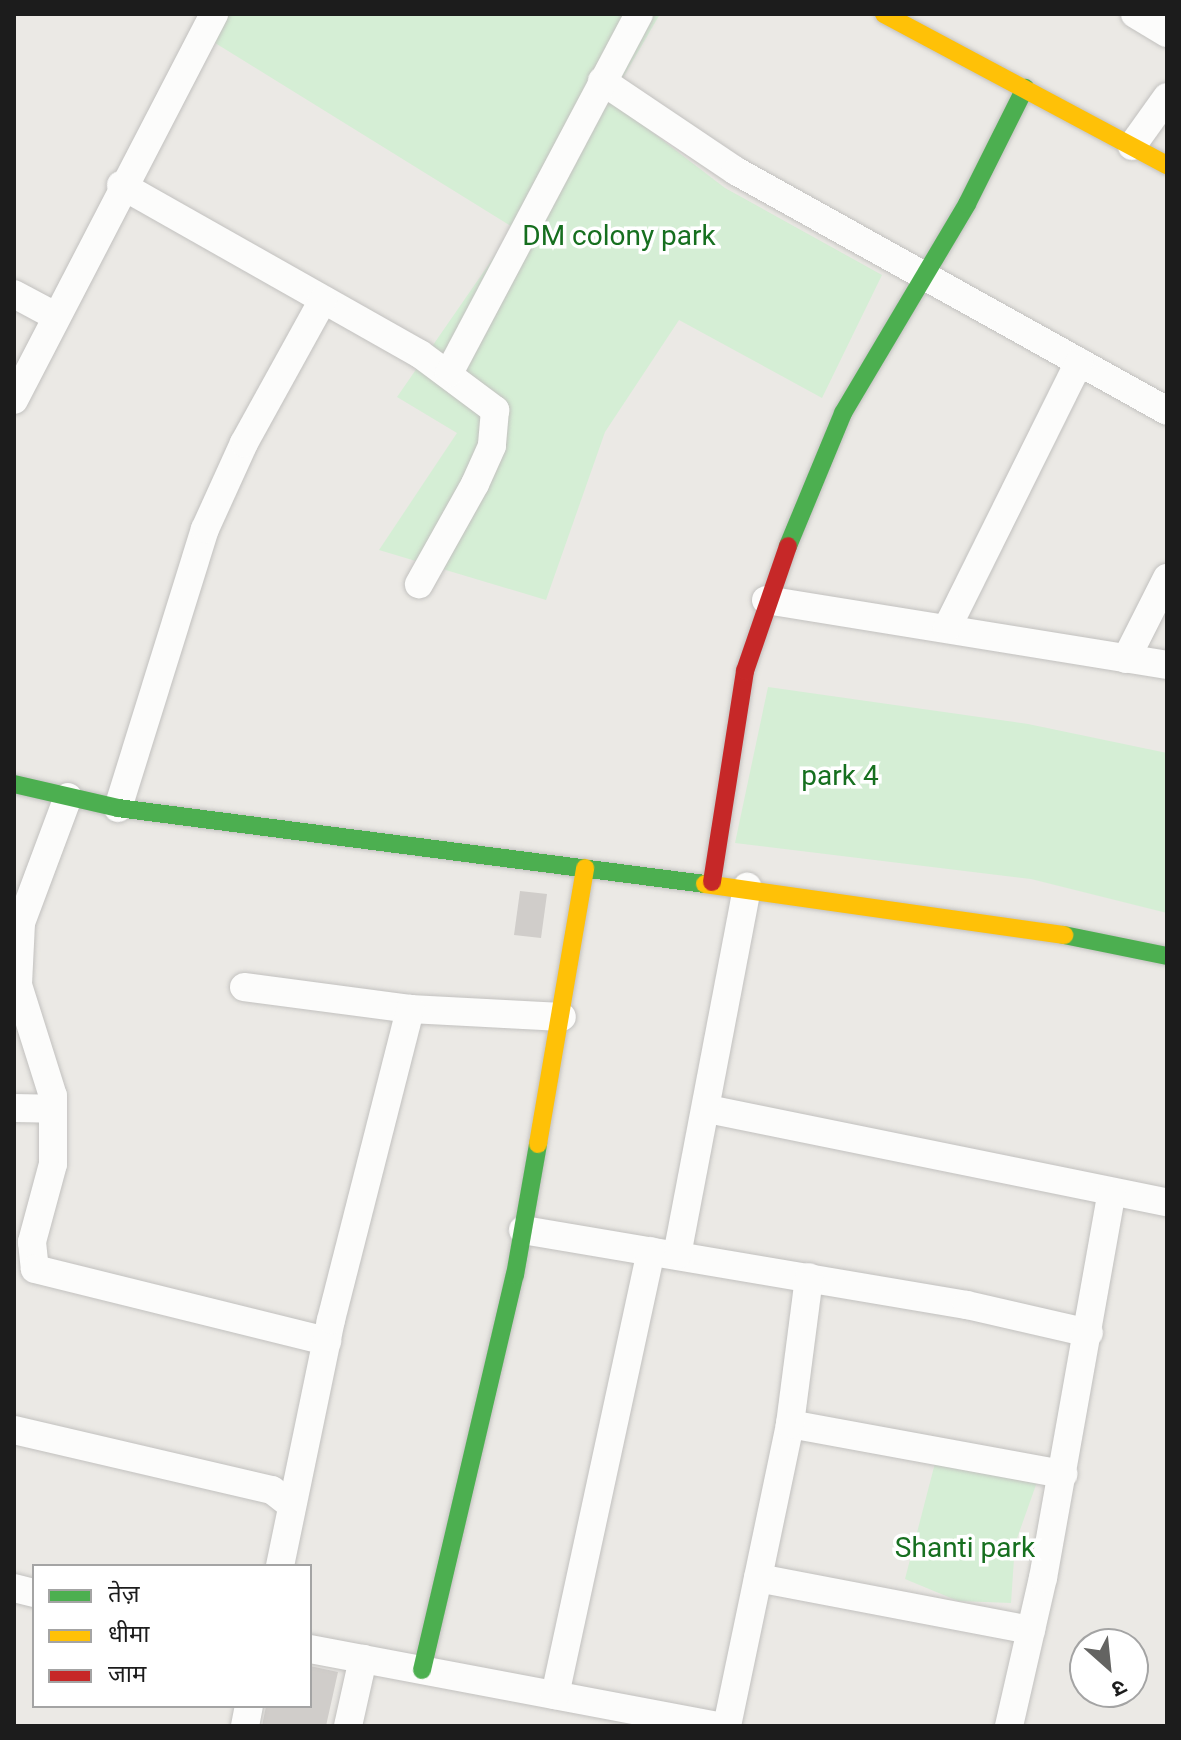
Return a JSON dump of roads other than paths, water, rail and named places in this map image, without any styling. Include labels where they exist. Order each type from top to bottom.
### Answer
[{"type":"street","points":[[14,400],[121,185],[214,14]]},
{"type":"street","points":[[449,373],[639,14]]},
{"type":"street","points":[[884,14],[1167,165]]},
{"type":"street","points":[[1135,14],[1167,33]]},
{"type":"street","points":[[602,81],[736,171],[1167,411]]},
{"type":"street","points":[[712,882],[745,671],[766,600],[843,413],[923,276],[1025,88]]},
{"type":"street","points":[[1132,146],[1167,97]]},
{"type":"street","points":[[121,185],[449,373],[483,395],[495,410],[496,424],[475,484],[419,584]]},
{"type":"street","points":[[14,294],[55,316]]},
{"type":"street","points":[[118,808],[205,529],[244,443],[323,300]]},
{"type":"street","points":[[947,628],[1079,362]]},
{"type":"street","points":[[1126,659],[1167,578]]},
{"type":"street","points":[[766,600],[1167,665]]},
{"type":"street","points":[[14,784],[118,808],[712,882],[1017,925],[1167,956]]},
{"type":"street","points":[[68,797],[21,923],[18,985],[53,1109],[53,1164],[32,1242],[35,1269],[327,1341]]},
{"type":"street","points":[[422,1670],[523,1230],[562,1017],[585,868]]},
{"type":"street","points":[[555,1695],[664,1253],[708,1109],[747,887]]},
{"type":"street","points":[[244,987],[410,1009],[562,1017]]},
{"type":"street","points":[[280,1564],[290,1504],[327,1341],[410,1009]]},
{"type":"street","points":[[14,1108],[53,1109]]},
{"type":"street","points":[[708,1109],[1167,1202]]},
{"type":"street","points":[[1009,1726],[1063,1474],[1112,1192]]},
{"type":"street","points":[[523,1230],[809,1277],[1089,1333]]},
{"type":"street","points":[[727,1726],[790,1424],[809,1277]]},
{"type":"street","points":[[790,1424],[1063,1474]]},
{"type":"street","points":[[14,1430],[272,1490],[290,1504]]},
{"type":"street","points":[[758,1578],[1031,1630]]},
{"type":"street","points":[[312,1649],[718,1726]]},
{"type":"street","points":[[348,1726],[363,1659]]},
{"type":"park label","name":"DM colony park","points":[[619,236]]},
{"type":"park label","name":"park 4","points":[[840,776]]},
{"type":"park label","name":"Shanti park","points":[[965,1548]]}]
